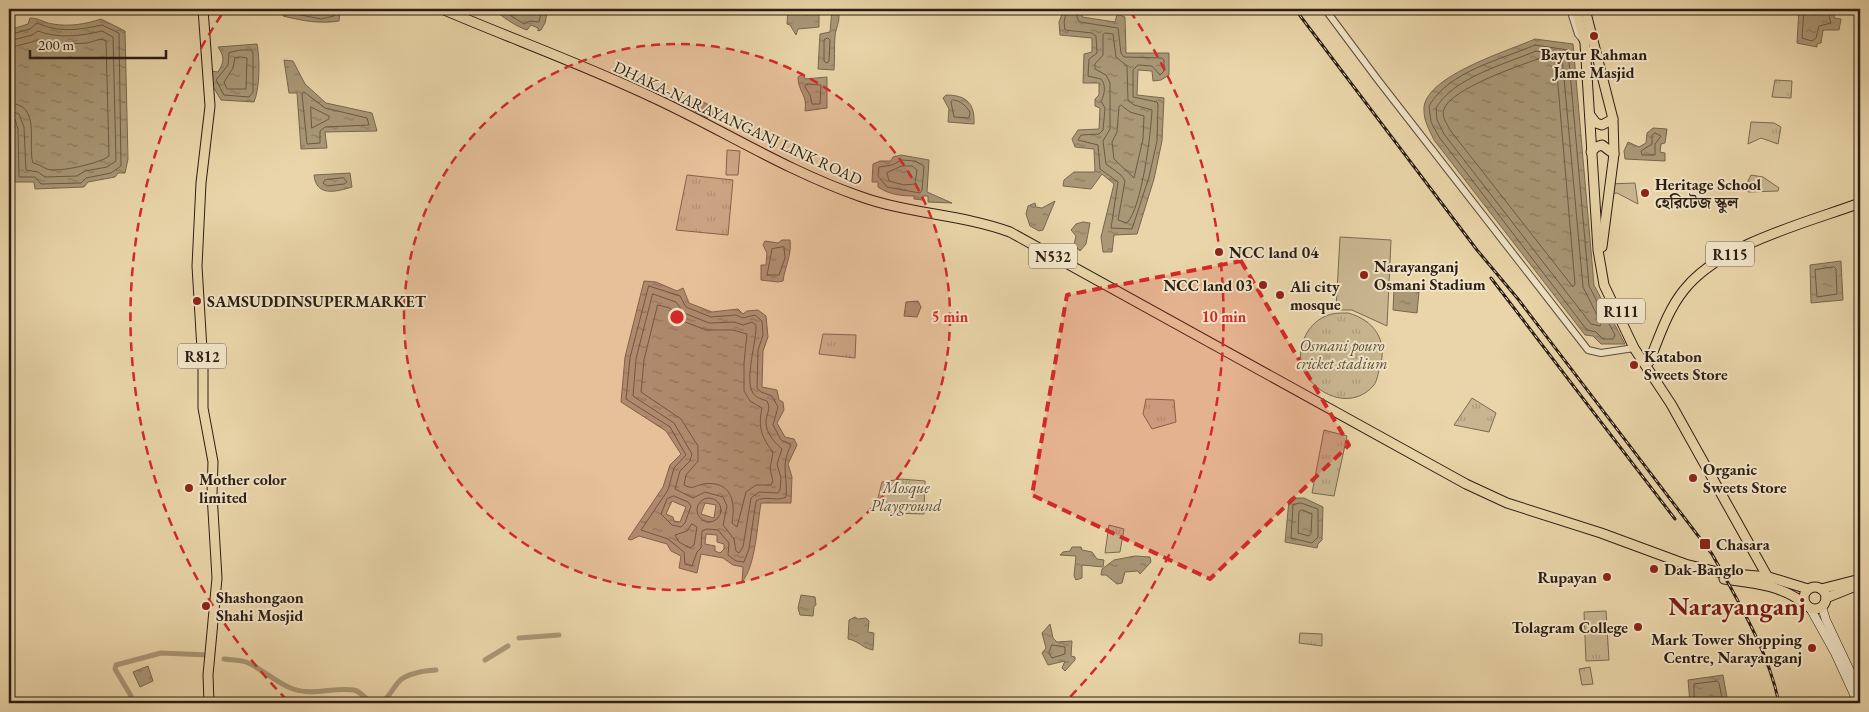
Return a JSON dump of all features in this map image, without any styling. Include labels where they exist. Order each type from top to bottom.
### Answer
[{"type":"main road","name":"R812","points":[[203,9],[210,106],[201,183],[197,266],[203,366],[203,408],[213,462],[212,494],[217,578],[208,675],[210,703]]},
{"type":"main road","name":"DHAKA-NARAYANGANJ LINK ROAD","points":[[442,9],[654,98],[757,151],[859,196],[897,207],[987,223],[1010,232],[1466,484],[1507,503],[1645,549],[1683,568],[1725,579],[1772,581],[1808,589]]},
{"type":"main road","name":"R111","points":[[1576,9],[1585,43],[1600,269],[1608,296],[1634,348],[1670,404],[1772,581]]},
{"type":"main road","name":"R111","points":[[1585,9],[1613,119],[1614,154],[1602,244],[1604,262],[1620,310],[1649,362],[1683,416],[1772,581]]},
{"type":"main road","points":[[1590,115],[1596,123],[1602,125],[1613,119]]},
{"type":"main road","points":[[1591,152],[1596,147],[1602,145],[1614,154]]},
{"type":"main road","name":"R115","points":[[1649,362],[1673,307],[1697,276],[1731,253],[1758,240],[1860,203]]},
{"type":"main road","points":[[1858,703],[1835,653],[1807,606],[1804,594],[1808,589],[1815,587],[1821,589],[1860,579]]},
{"type":"main road","name":"DHAKA-NARAYANGANJ LINK ROAD","points":[[1772,581],[1807,606]]},
{"type":"main road","points":[[1807,606],[1818,609],[1824,602],[1860,585]]},
{"type":"main road","points":[[1821,589],[1826,620],[1860,692]]},
{"type":"street","points":[[1326,9],[1378,80],[1588,350],[1601,353],[1634,348]]},
{"type":"street","points":[[1570,9],[1578,34],[1585,43]]},
{"type":"highlighted area","points":[[1241,261],[1349,445],[1210,579],[1032,495],[1067,295]]},
{"type":"green space","points":[[1775,80],[1792,81],[1791,98],[1772,97]]},
{"type":"green space","points":[[1751,122],[1774,123],[1781,127],[1778,144],[1761,138],[1748,144]]},
{"type":"green space","points":[[727,150],[740,151],[738,175],[726,175]]},
{"type":"green space","points":[[687,175],[733,180],[728,235],[676,230]]},
{"type":"green space","points":[[1751,175],[1763,177],[1779,188],[1778,191],[1748,192],[1747,183]]},
{"type":"green space","points":[[1635,183],[1638,204],[1617,193],[1607,194],[1607,184]]},
{"type":"green space","name":"Narayanganj Osmani Stadium","points":[[1340,237],[1391,240],[1387,326],[1352,310],[1336,310]]},
{"type":"green space","name":"Osmani pouro cricket stadium","points":[[1348,313],[1365,321],[1377,332],[1382,348],[1382,357],[1374,385],[1357,397],[1338,398],[1320,390],[1312,383],[1302,368],[1301,352],[1305,336],[1315,323],[1328,315]]},
{"type":"green space","points":[[823,334],[856,335],[855,358],[819,354]]},
{"type":"green space","points":[[1472,398],[1496,413],[1489,432],[1454,425]]},
{"type":"green space","points":[[1146,399],[1174,400],[1176,422],[1152,429],[1143,414]]},
{"type":"green space","points":[[1324,430],[1347,436],[1334,496],[1312,493]]},
{"type":"green space","name":"Mosque Playground","points":[[901,479],[925,481],[924,514],[891,513],[892,505],[878,498],[882,482]]},
{"type":"green space","points":[[1109,525],[1124,529],[1120,552],[1105,553]]},
{"type":"green space","points":[[1606,611],[1609,660],[1586,661],[1584,612]]},
{"type":"green space","points":[[1300,633],[1322,634],[1322,646],[1299,643]]},
{"type":"green space","points":[[1590,667],[1593,684],[1582,685],[1579,669]]},
{"type":"water","points":[[284,9],[340,9],[339,21],[318,22],[290,18],[283,16]]},
{"type":"water","points":[[495,9],[548,9],[545,23],[541,30],[538,31],[538,28],[531,25],[527,30],[519,27],[504,18]]},
{"type":"water","points":[[788,9],[819,9],[819,27],[798,29],[796,35],[790,25],[787,24]]},
{"type":"water","points":[[832,9],[837,9],[839,16],[835,36],[834,70],[818,69],[820,34],[830,32]]},
{"type":"water","points":[[1064,9],[1083,9],[1082,17],[1115,22],[1117,14],[1125,17],[1126,53],[1169,53],[1169,75],[1161,80],[1153,81],[1152,71],[1138,70],[1137,95],[1164,98],[1162,141],[1154,179],[1137,234],[1114,235],[1112,252],[1103,252],[1101,237],[1114,184],[1102,174],[1091,189],[1063,186],[1064,180],[1074,172],[1095,172],[1094,149],[1075,147],[1072,139],[1078,130],[1099,129],[1100,108],[1095,106],[1095,99],[1099,95],[1099,83],[1083,83],[1084,54],[1092,52],[1092,38],[1060,35],[1059,22]]},
{"type":"water","points":[[1799,9],[1844,9],[1844,11],[1835,12],[1834,18],[1841,19],[1839,30],[1823,30],[1821,43],[1817,44],[1817,47],[1797,43]]},
{"type":"water","points":[[30,18],[65,25],[83,24],[101,19],[125,31],[128,159],[125,173],[118,173],[115,177],[88,182],[84,187],[35,189],[34,182],[13,182],[13,129],[9,120],[9,30],[28,24]]},
{"type":"water","points":[[1535,39],[1573,44],[1594,285],[1625,344],[1601,344],[1593,336],[1585,335],[1434,140],[1425,120],[1424,107],[1429,95],[1439,85],[1489,57]]},
{"type":"water","points":[[257,44],[259,73],[254,102],[221,100],[212,85],[211,71],[218,72],[222,62],[223,57],[218,47]]},
{"type":"water","points":[[284,60],[293,61],[305,84],[326,103],[372,113],[377,131],[325,132],[327,148],[301,149],[297,93],[289,93]]},
{"type":"water","points":[[801,75],[805,79],[827,77],[827,108],[805,111],[805,101],[798,82],[798,77]]},
{"type":"water","points":[[946,95],[953,95],[968,102],[973,111],[974,124],[948,122],[949,109],[943,98]]},
{"type":"water","points":[[693,102],[703,102],[711,106],[713,115],[707,118],[690,108]]},
{"type":"water","points":[[1653,128],[1667,129],[1665,143],[1661,144],[1660,152],[1665,153],[1665,161],[1625,159],[1624,151],[1628,142],[1639,147],[1646,143],[1647,133]]},
{"type":"water","points":[[901,155],[929,160],[927,192],[952,203],[928,202],[928,196],[923,196],[923,200],[914,199],[914,196],[900,195],[882,190],[878,187],[878,182],[872,182],[873,164],[880,161],[891,161],[893,157]]},
{"type":"water","points":[[350,173],[352,187],[333,191],[323,190],[319,187],[314,175]]},
{"type":"water","points":[[1055,201],[1043,230],[1039,231],[1030,226],[1026,214],[1028,206],[1035,203],[1036,207],[1042,208]]},
{"type":"water","points":[[1090,223],[1086,244],[1080,251],[1074,245],[1076,236],[1071,230],[1076,224]]},
{"type":"water","points":[[782,240],[790,240],[789,256],[783,281],[761,280],[761,265],[766,265],[767,253],[763,245],[765,241],[778,243]]},
{"type":"water","points":[[1841,261],[1843,300],[1811,303],[1810,265]]},
{"type":"water","points":[[644,281],[656,282],[677,291],[683,288],[689,303],[712,312],[738,309],[743,314],[747,311],[758,310],[766,316],[768,337],[763,351],[762,387],[777,390],[779,400],[783,402],[784,410],[777,423],[785,437],[794,439],[797,445],[788,464],[792,477],[791,503],[761,503],[753,555],[747,575],[742,582],[743,567],[733,565],[723,558],[701,554],[697,573],[679,568],[681,556],[671,551],[667,544],[639,536],[631,540],[628,539],[663,487],[670,465],[681,454],[666,431],[621,402],[625,357]],"holes":[[[672,501],[686,507],[680,522],[674,521],[673,517],[666,514]],[[705,503],[716,505],[714,518],[701,514]],[[706,534],[717,535],[717,542],[724,544],[724,549],[720,553],[715,551],[715,546],[705,544]]]},
{"type":"water","points":[[1394,290],[1419,292],[1417,313],[1393,310]]},
{"type":"water","points":[[918,301],[921,307],[917,317],[904,316],[906,302]]},
{"type":"water","points":[[1291,498],[1304,498],[1323,507],[1322,540],[1317,548],[1285,542],[1289,500]]},
{"type":"water","points":[[1072,547],[1081,547],[1082,550],[1092,552],[1097,559],[1104,560],[1103,567],[1082,565],[1082,578],[1076,580],[1074,576],[1076,556],[1060,555],[1063,552],[1070,551]]},
{"type":"water","points":[[1135,556],[1150,557],[1151,562],[1140,574],[1138,571],[1125,572],[1122,583],[1117,584],[1106,575],[1101,575],[1102,569],[1114,560]]},
{"type":"water","points":[[801,595],[815,597],[816,605],[814,606],[813,616],[800,615],[798,608]]},
{"type":"water","points":[[855,617],[858,619],[866,618],[869,621],[868,632],[874,633],[873,650],[848,639],[849,620]]},
{"type":"water","points":[[1050,624],[1053,638],[1057,642],[1072,641],[1071,656],[1075,657],[1075,660],[1065,671],[1062,668],[1065,661],[1048,665],[1042,653],[1046,648],[1042,633]]},
{"type":"water","points":[[148,666],[153,681],[140,687],[133,672]]},
{"type":"water","points":[[1723,675],[1728,703],[1690,703],[1688,680]]},
{"type":"waterway","points":[[519,638],[559,635]]},
{"type":"waterway","points":[[485,660],[508,646]]},
{"type":"waterway","points":[[131,696],[115,669],[116,665],[161,653],[209,655]]},
{"type":"waterway","points":[[224,659],[246,662],[293,689],[308,692],[354,690],[373,703],[385,700],[403,678],[423,671],[436,670]]},
{"type":"railway","points":[[1295,9],[1477,250],[1518,299],[1712,554],[1760,645],[1768,664],[1779,703]]},
{"type":"railway","points":[[1491,278],[1675,519]]},
{"type":"place","name":"Baytur Rahman Jame Masjid","points":[[1594,36]]},
{"type":"place","name":"Heritage School হেরিটেজ স্কুল","points":[[1645,193]]},
{"type":"place","name":"NCC land 04","points":[[1219,252]]},
{"type":"place","name":"Narayanganj Osmani Stadium","points":[[1364,275]]},
{"type":"place","name":"NCC land 03","points":[[1263,285]]},
{"type":"place","name":"Ali city mosque","points":[[1280,295]]},
{"type":"place","name":"SAMSUDDINSUPERMARKET","points":[[197,301]]},
{"type":"place","name":"Katabon Sweets Store","points":[[1634,365]]},
{"type":"place","name":"Organic Sweets Store","points":[[1693,478]]},
{"type":"place","name":"Mother color limited","points":[[189,488]]},
{"type":"place","name":"Chasara","points":[[1705,544]]},
{"type":"place","name":"Dak-Banglo","points":[[1654,569]]},
{"type":"place","name":"Rupayan","points":[[1607,577]]},
{"type":"place","name":"Shashongaon Shahi Mosjid","points":[[206,606]]},
{"type":"place","name":"Tolagram College","points":[[1638,627]]},
{"type":"place","name":"Mark Tower Shopping Centre, Narayanganj","points":[[1812,648]]},
{"type":"district","name":"Narayanganj","points":[[1737,606]]}]
